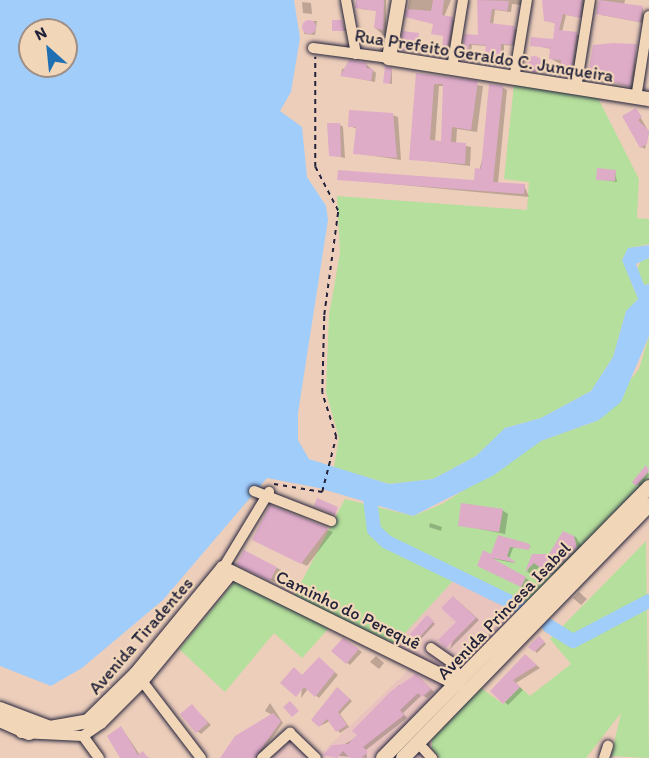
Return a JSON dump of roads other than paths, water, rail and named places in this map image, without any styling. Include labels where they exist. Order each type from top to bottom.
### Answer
[{"type":"main road","points":[[389,58],[399,0]]},
{"type":"main road","name":"Rua Prefeito Geraldo C. Junqueira","points":[[389,58],[642,99]]},
{"type":"main road","name":"Avenida Princesa Isabel","points":[[383,758],[649,487]]},
{"type":"main road","name":"Avenida Princesa Isabel","points":[[403,758],[649,506]]},
{"type":"main road","name":"Caminho do Perequê","points":[[228,570],[460,682]]},
{"type":"main road","name":"Avenida Tiradentes","points":[[0,709],[50,728],[73,728],[106,706],[140,678],[228,570]]},
{"type":"main road","points":[[0,721],[29,733]]},
{"type":"street","points":[[346,0],[356,54]]},
{"type":"street","points":[[452,68],[463,0]]},
{"type":"street","points":[[514,79],[527,0]]},
{"type":"street","points":[[576,88],[590,0]]},
{"type":"street","points":[[642,99],[649,16]]},
{"type":"street","name":"Rua Prefeito Geraldo C. Junqueira","points":[[313,48],[389,58]]},
{"type":"street","name":"Avenida Tiradentes","points":[[228,570],[263,492],[331,521]]},
{"type":"street","points":[[431,648],[451,662],[460,682]]},
{"type":"street","points":[[140,678],[201,758]]},
{"type":"street","name":"Avenida Tiradentes","points":[[83,736],[140,678]]},
{"type":"street","points":[[29,733],[83,736],[99,758]]},
{"type":"street","points":[[262,758],[290,733],[316,758]]},
{"type":"street","points":[[418,743],[432,758]]},
{"type":"street","points":[[604,758],[608,746]]},
{"type":"water","points":[[0,0],[294,0],[300,38],[291,92],[280,111],[302,127],[307,177],[326,206],[328,220],[298,413],[298,440],[309,459],[389,484],[433,479],[476,456],[505,428],[541,418],[591,391],[613,357],[626,311],[638,299],[622,260],[628,248],[649,245],[649,258],[636,264],[644,285],[649,284],[649,336],[621,402],[599,420],[541,441],[494,475],[413,516],[319,488],[267,478],[163,600],[82,668],[51,686],[0,666]]},
{"type":"waterway","points":[[369,490],[374,530],[387,542],[523,608]]},
{"type":"waterway","points":[[549,626],[573,641],[649,601]]}]
